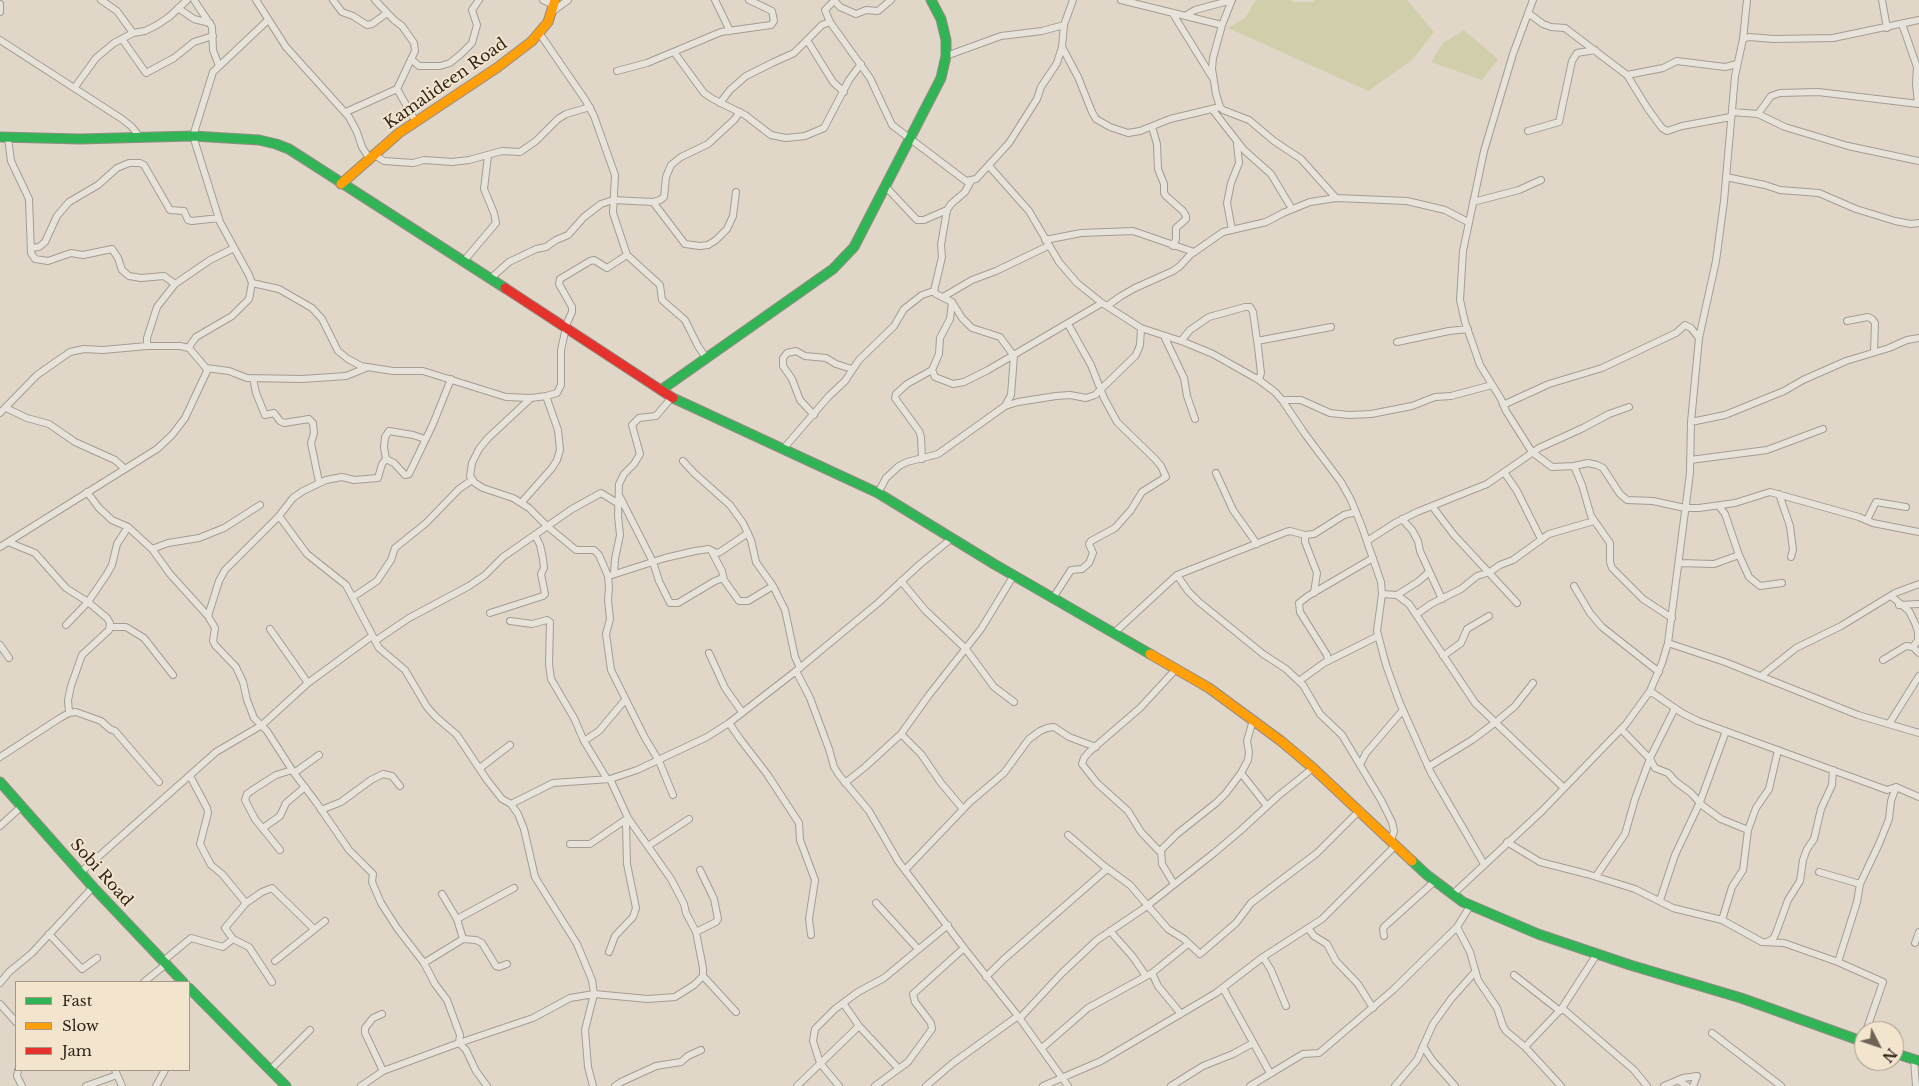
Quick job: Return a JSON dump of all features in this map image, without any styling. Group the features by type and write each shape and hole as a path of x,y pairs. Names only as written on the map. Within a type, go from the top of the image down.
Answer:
{"main road":[{"path":"660,390 833,269 845,258 863,231 942,78 946,56 946,40 941,19 931,0"},
{"name":"Kamalideen Road","path":"341,184 399,133 498,67 540,34 548,22 554,6"},
{"path":"4,138 80,139 193,136 259,140 289,149 660,390 753,436 784,448 878,493 1014,575 1209,688 1313,768 1435,881 1452,895 1470,906 1523,928 1597,954 1741,998 1854,1037"},
{"name":"Sobi Road","path":"0,782 80,873 182,981"},
{"path":"190,989 286,1086"},
{"path":"1904,1056 1916,1060"}],"street":[{"path":"101,0 117,11 133,33"},
{"path":"75,87 96,58 114,43 133,33 144,31 157,25 187,0"},
{"path":"194,0 210,23 213,36 213,50 219,66"},
{"path":"256,0 291,53 346,112 354,124 362,147 371,156 382,160 407,163 424,160 452,162 479,159 502,151 520,152 536,141 558,119 566,114 590,107"},
{"path":"333,0 342,12 353,16 367,25 372,24 387,13"},
{"path":"543,0 554,6 568,0"},
{"path":"715,0 730,30"},
{"path":"617,71 647,63 721,32 765,26 774,22 772,12 750,0"},
{"path":"891,0 878,11 866,10 856,14 840,7 834,0 825,10 830,22 860,64 882,100 889,120 895,129 961,179 966,182 972,181"},
{"path":"934,291 942,257 941,245 947,210 955,199 965,192 972,181 989,166 1016,133 1057,63 1062,47 1064,25 1073,0"},
{"path":"1121,0 1222,25"},
{"path":"1185,16 1195,10 1232,0"},
{"path":"1232,0 1222,25 1213,58 1214,80 1220,107 1223,110 1249,120 1274,141 1301,159 1336,198"},
{"path":"1533,0 1499,98 1484,151 1463,251 1460,300 1480,365 1532,452 1552,467 1588,463 1603,468 1620,494 1627,500 1653,501 1686,508 1719,506 1770,492 1892,528 1919,532"},
{"path":"1452,895 1564,788 1621,730 1650,691 1659,672 1668,643 1672,618 1686,508 1690,460 1690,422 1699,338 1716,261 1737,64 1743,39 1747,0"},
{"path":"1882,0 1886,28"},
{"path":"346,112 397,89 415,47 412,39 402,26 376,1"},
{"path":"411,59 419,66 440,66 450,63 461,54 472,43 477,28 472,10 477,1"},
{"path":"0,4 0,12"},
{"path":"178,8 194,19 210,23"},
{"path":"1528,13 1544,24 1565,28 1627,75 1648,109 1662,128 1667,131 1732,114 1758,114 1785,127 1848,146 1919,161"},
{"path":"1173,14 1214,80"},
{"path":"189,348 196,337 232,316 249,299 252,284 219,218 193,136 212,76 219,66 268,20"},
{"path":"1743,39 1749,37 1774,39 1833,38 1919,20"},
{"path":"720,102 746,76 788,57 822,24 830,22"},
{"path":"1758,114 1771,96 1780,93 1818,92 1919,104 1916,67 1902,24"},
{"path":"946,56 1001,36 1042,31 1064,25"},
{"path":"540,34 590,107 615,175 613,213 627,255 660,285 663,294 662,300 686,320 706,358"},
{"path":"122,39 146,72 174,58 194,42 213,36"},
{"path":"0,40 122,118 139,136"},
{"path":"807,40 833,82 844,92"},
{"path":"1062,47 1078,77 1096,119 1110,127 1128,132 1152,127 1170,119 1220,107"},
{"path":"1528,131 1559,122 1572,62 1578,53 1595,50"},
{"path":"674,52 699,87 720,102 740,112 772,135 786,138 794,138 824,128 849,80 860,64"},
{"path":"1627,75 1663,68 1677,60 1725,67 1737,64"},
{"path":"397,89 416,122"},
{"path":"1212,109 1244,150 1271,174 1292,209"},
{"path":"490,279 509,262 564,238 595,208 613,200 652,202 660,200 664,197 668,171 676,160 708,144 740,112"},
{"path":"1152,127 1157,144 1158,169 1164,184 1164,193 1186,216 1186,219 1176,228 1176,239 1173,246"},
{"path":"4,138 11,161 28,199 31,253 35,259 48,261 71,253 83,254 112,249 118,258 122,270 129,276 141,278 164,276 175,284"},
{"path":"1232,230 1227,203 1239,163 1236,140"},
{"path":"463,262 496,223 494,212 484,190 488,156"},
{"path":"31,248 42,246 57,216 70,202 98,186 117,168 129,163 144,165 170,210 184,211 188,220 192,221 219,218"},
{"path":"989,166 1029,211 1059,262 1077,283 1104,304 1141,328 1181,340 1213,354 1260,380 1282,400 1341,482 1356,512 1381,582 1382,594 1378,619 1378,636 1386,665 1428,767 1484,864"},
{"path":"1726,177 1766,185 1780,190 1819,193 1856,210 1895,221 1910,224 1919,223"},
{"path":"1473,202 1519,190 1541,180"},
{"path":"886,187 917,220 924,220 947,210"},
{"path":"652,202 662,212 680,240 685,244 700,246 708,245 716,240 727,229 733,216 736,192"},
{"path":"932,370 935,377 952,384 976,377 1104,304 1174,271 1194,252 1218,234 1266,222 1310,202 1336,198 1406,201 1445,210 1468,222"},
{"path":"943,296 972,280 996,271 1047,243 1081,232 1132,231 1194,252"},
{"path":"146,346 157,307 175,284 210,260 234,248"},
{"path":"252,284 279,289 312,308 322,319 338,351 348,359 366,368 393,371 423,371 506,397 531,398 557,393 560,389 561,350 572,307 559,284 560,280 590,261 594,260 607,268 627,255"},
{"path":"934,291 936,294 952,302 962,318 972,328 1000,337 1014,356 1011,395 1005,406"},
{"path":"784,448 845,380 864,354 894,326 908,304 934,291"},
{"path":"922,459 921,437 895,398 896,394 907,384 932,370 939,354 940,338 950,319 952,302"},
{"path":"1181,340 1190,330 1209,318 1249,306 1253,312 1261,374 1260,380"},
{"path":"1847,321 1863,317 1872,319 1875,323 1874,352"},
{"path":"1054,598 1071,570 1082,569 1089,563 1093,553 1089,544 1091,541 1115,528 1142,492 1166,477 1155,459 1117,422 1068,324"},
{"path":"1503,405 1549,384 1602,368 1676,333 1685,325 1691,328 1699,338"},
{"path":"1257,341 1331,327"},
{"path":"878,493 891,472 907,462 938,454 945,450 1005,406 1018,402 1070,395 1090,398 1102,389 1136,355 1140,345 1141,328"},
{"path":"1397,342 1449,330 1468,329"},
{"path":"1164,336 1184,378 1194,419"},
{"path":"1690,422 1725,415 1778,394 1846,361 1919,338"},
{"path":"0,414 14,397 37,375 70,352 84,349 104,350 146,346 180,346 189,348 206,368 229,371 253,378 327,379 346,376 366,368"},
{"path":"814,415 800,400 792,379 783,366 783,358 787,353 796,351 805,356 826,358 836,364 852,369"},
{"path":"0,546 157,449 172,435 184,418 203,380 206,368"},
{"path":"253,378 256,393 265,415 274,414 284,423 309,420 313,423 314,433 311,443 319,482"},
{"path":"386,459 394,463 407,475 451,379"},
{"path":"1282,400 1301,400 1330,412 1349,415 1371,414 1412,406 1435,397 1451,396 1492,385"},
{"path":"1011,395 1018,402"},
{"path":"521,503 552,468 560,450 558,430 546,396"},
{"path":"672,397 656,416 639,418 632,425 640,454 620,479 620,534 611,575 610,619 606,634 611,670 625,700 659,761 674,796"},
{"path":"531,398 500,425 479,449 470,471 472,480 483,488 513,498 521,503 576,550 597,552 611,575"},
{"path":"1367,541 1402,520 1487,484 1532,452 1609,414 1629,407"},
{"path":"6,408 27,418 49,424 75,442 115,460 125,469"},
{"path":"1690,460 1767,450 1823,429"},
{"path":"208,616 219,581 225,570 279,516 293,498 319,482 342,476 354,480 376,479 386,459 384,437 388,431 425,439"},
{"path":"683,461 730,505 748,533 756,562 773,586 785,610 798,670 829,749 834,767 881,828 886,842 905,870 986,977 1019,1017 1068,1086"},
{"path":"1574,466 1594,520 1610,543 1610,562 1615,573 1644,599 1672,618"},
{"path":"1504,472 1517,491 1541,539"},
{"path":"1216,473 1232,510 1257,544"},
{"path":"353,598 377,581 391,560 395,548 426,523 458,489 472,480"},
{"path":"87,492 99,508 112,520 128,527 152,549 170,574 208,616 215,628 213,641 236,667 243,682 254,718 262,725 279,748 293,772 355,858 373,874 372,882 381,904 396,928 424,963 434,984 447,1000 460,1034 459,1043"},
{"path":"80,873 216,752 262,725 308,683 373,639 485,575 503,558 565,513 601,493 619,504"},
{"path":"1779,494 1790,526 1793,550 1791,557"},
{"path":"620,496 653,562 668,601 673,605 723,578"},
{"path":"1867,520 1876,502 1906,507"},
{"path":"152,549 168,543 199,538 224,528 260,505"},
{"path":"1432,506 1488,573 1517,603"},
{"path":"1719,506 1730,527 1739,555 1749,577 1760,586 1782,583"},
{"path":"1114,633 1177,575 1286,532 1290,531 1304,535 1314,534 1339,517 1356,512"},
{"path":"279,516 307,554 342,580 373,639 386,656 404,670 427,707 457,735 502,799 511,804 524,829 535,878 577,944 592,980 594,994 585,1030 588,1067 593,1086"},
{"path":"1402,520 1412,530 1418,541 1420,551 1442,599"},
{"path":"1417,614 1461,589 1477,576 1488,573 1500,565 1513,560 1541,539 1565,528 1594,520"},
{"path":"66,625 88,602 108,574 117,544 128,527"},
{"path":"611,575 703,549 720,552 748,533"},
{"path":"490,613 545,594 541,574 544,568 543,559 540,546 534,534"},
{"path":"1304,535 1317,573 1314,593"},
{"path":"511,804 553,783 609,779 637,770 707,737 729,723 798,670 952,538"},
{"path":"8,542 34,553 66,588 88,602 107,618 110,627"},
{"path":"712,552 722,571 723,578 739,601 743,602 773,586"},
{"path":"1679,563 1714,564 1739,555"},
{"path":"1329,658 1306,623 1298,606 1301,601 1373,558"},
{"path":"1397,595 1429,572"},
{"path":"845,783 901,734 966,649 1014,575"},
{"path":"1043,1086 1100,1061 1181,1014 1223,988 1262,957 1322,919 1336,907 1393,842 1394,830 1392,822 1360,765 1342,736 1320,714 1299,681 1192,596 1177,575"},
{"path":"902,581 925,610 966,649 994,686 1014,702"},
{"path":"1761,676 1796,648 1840,626 1891,596 1919,584"},
{"path":"1574,586 1602,627 1659,672"},
{"path":"1382,594 1397,595 1403,598 1417,614 1475,702 1564,788"},
{"path":"1891,596 1909,612 1916,623 1918,640 1914,647"},
{"path":"1900,605 1919,604"},
{"path":"1443,656 1461,643 1467,628 1489,616"},
{"path":"510,621 532,624 547,620 550,622 550,676 557,692 574,718 584,741 609,779 628,818 678,891 686,913 696,932 703,976 736,1012"},
{"path":"110,627 126,627 144,638 173,675"},
{"path":"69,712 68,700 71,686 82,655 110,627"},
{"path":"270,629 308,683"},
{"path":"1299,681 1329,658 1378,636"},
{"path":"1668,643 1761,676 1858,715 1919,733"},
{"path":"0,645 9,658"},
{"path":"1883,660 1906,646 1914,647 1919,653"},
{"path":"709,652 725,688 742,712"},
{"path":"1161,852 1141,832 1128,811 1097,783 1083,768 1082,764 1084,758 1140,708 1176,669"},
{"path":"1889,724 1919,676"},
{"path":"1428,767 1472,740 1496,722 1515,706 1533,683"},
{"path":"1650,691 1698,721 1887,790 1896,788 1919,797"},
{"path":"584,741 599,731 625,700"},
{"path":"1596,876 1625,834 1635,799 1650,759 1675,708"},
{"path":"1360,765 1366,753 1403,710"},
{"path":"0,757 69,712 76,712 101,721 115,731 159,782"},
{"path":"1174,884 1162,864 1161,852 1166,844 1226,793 1240,773 1248,760 1249,752 1246,741 1253,720"},
{"path":"729,723 779,791 799,822 800,840 815,880 809,919 811,934"},
{"path":"905,870 963,809 1004,773 1029,739 1047,728 1054,728 1069,738 1096,746"},
{"path":"1621,730 1650,759 1655,768 1668,773 1675,782 1703,806 1721,819 1748,830"},
{"path":"1660,900 1683,837 1700,802 1726,731"},
{"path":"901,734 921,754 963,809"},
{"path":"480,768 510,745"},
{"path":"1722,920 1732,888 1743,870 1748,830 1756,808 1768,789 1778,750"},
{"path":"280,850 248,808 245,800 247,794 276,775 293,772 319,754"},
{"path":"926,1086 953,1063 1019,1017 1097,940 1221,848 1267,806 1313,768"},
{"path":"1766,943 1773,939 1788,900 1800,881 1803,860 1807,849 1814,839 1822,809 1832,785 1833,770"},
{"path":"1240,773 1267,806"},
{"path":"322,810 341,802 382,774 392,776 400,786"},
{"path":"190,776 208,813 200,839 202,849 211,865 222,874 246,903"},
{"path":"263,828 280,816 286,803 305,787"},
{"path":"1838,962 1857,902 1860,884 1879,844 1896,788"},
{"path":"1887,790 1891,801"},
{"path":"0,826 22,806"},
{"path":"1068,835 1130,885 1168,929 1179,935 1197,953 1202,953 1236,923 1251,903 1318,853 1360,810"},
{"path":"570,844 590,844 628,818"},
{"path":"609,952 615,936 632,917 636,908 627,864 626,824 628,818"},
{"path":"648,846 688,819"},
{"path":"1507,842 1540,862 1596,876 1635,889 1673,908 1722,920 1758,941 1766,943 1784,942 1838,962 1882,982 1869,1021"},
{"path":"986,977 1107,868"},
{"path":"696,932 716,922 718,919 714,899 700,870"},
{"path":"1819,872 1860,884"},
{"path":"1384,936 1383,929 1435,881"},
{"path":"0,983 9,972 32,953 93,887"},
{"path":"272,982 250,947 233,939 225,928 246,903 262,892 272,888 314,929"},
{"path":"457,919 514,888"},
{"path":"442,894 457,919 463,939"},
{"path":"876,903 918,949"},
{"path":"1250,1086 1270,1072 1303,1054 1319,1053 1373,1008 1457,927 1470,906"},
{"path":"275,961 325,921"},
{"path":"839,1086 820,1064 813,1042 813,1033 820,1023 843,1003 858,992 884,978 948,925"},
{"path":"1457,927 1470,952 1478,980 1497,1008 1503,1026 1561,1086"},
{"path":"1308,928 1314,936 1327,944 1336,961 1358,984 1373,1008"},
{"path":"1110,931 1149,974 1181,1014"},
{"path":"1915,943 1919,932"},
{"path":"50,934 82,969 97,958"},
{"path":"145,981 191,938 223,947 233,939"},
{"path":"424,963 463,939 476,940 482,943 499,968 507,964"},
{"path":"1042,1048 1088,1008 1149,974 1188,944"},
{"path":"875,1086 908,1062 932,1028 932,1023 915,1002 912,994 964,948"},
{"path":"1525,1047 1561,1010 1597,954"},
{"path":"1262,957 1271,970 1286,1006"},
{"path":"1395,1086 1417,1060 1433,1024 1451,999 1475,972"},
{"path":"1514,975 1561,1010 1634,1070 1647,1086"},
{"path":"361,1086 383,1071 533,1018 570,998 594,994 648,999 674,997 694,985 703,976"},
{"path":"1223,988 1270,1072"},
{"path":"843,1003 859,1026 898,1068"},
{"path":"0,1004 15,1021"},
{"path":"382,1014 373,1018 365,1028 368,1040 383,1071"},
{"path":"797,1086 859,1026"},
{"path":"273,1072 310,1030"},
{"path":"1712,1033 1778,1085"},
{"path":"459,1043 466,1050 476,1071 487,1086"},
{"path":"1171,1086 1203,1066 1233,1054 1253,1043"},
{"path":"1423,1046 1432,1060 1455,1086"},
{"path":"616,1086 649,1068 681,1062 688,1056 702,1050"},
{"path":"1417,1060 1432,1060"},
{"path":"1916,1060 1916,1086"},
{"path":"18,1071 17,1076 22,1086"},
{"path":"156,1086 164,1071"},
{"path":"86,1086 116,1072 122,1086"},
{"path":"1664,1086 1678,1080 1697,1076 1693,1086"},
{"path":"1678,1080 1687,1086"}],"shaded area":[{"path":"1256,0 1314,2 1315,0 1407,0 1434,32 1412,60 1368,91 1228,28 1245,18"},
{"path":"1464,30 1498,59 1482,80 1431,62 1443,43"}],"traffic: fast":[{"path":"661,390 833,269 854,247 941,78 946,56 946,40 941,19 931,0"},
{"path":"0,137 80,139 193,136 259,140 276,144 289,149 505,288"},
{"path":"673,398 878,493 994,564 1150,654"},
{"path":"0,782 93,887 182,981"},
{"path":"1412,861 1427,875 1463,902 1538,934 1630,965 1741,998 1854,1038"},
{"path":"190,989 286,1086"},
{"path":"1904,1056 1919,1061"}],"traffic: slow":[{"path":"341,184 399,133 498,67 532,41 548,22 555,0"},
{"path":"1150,654 1209,688 1281,741 1313,768 1412,861"}],"traffic: jam":[{"path":"505,288 673,398"}]}
